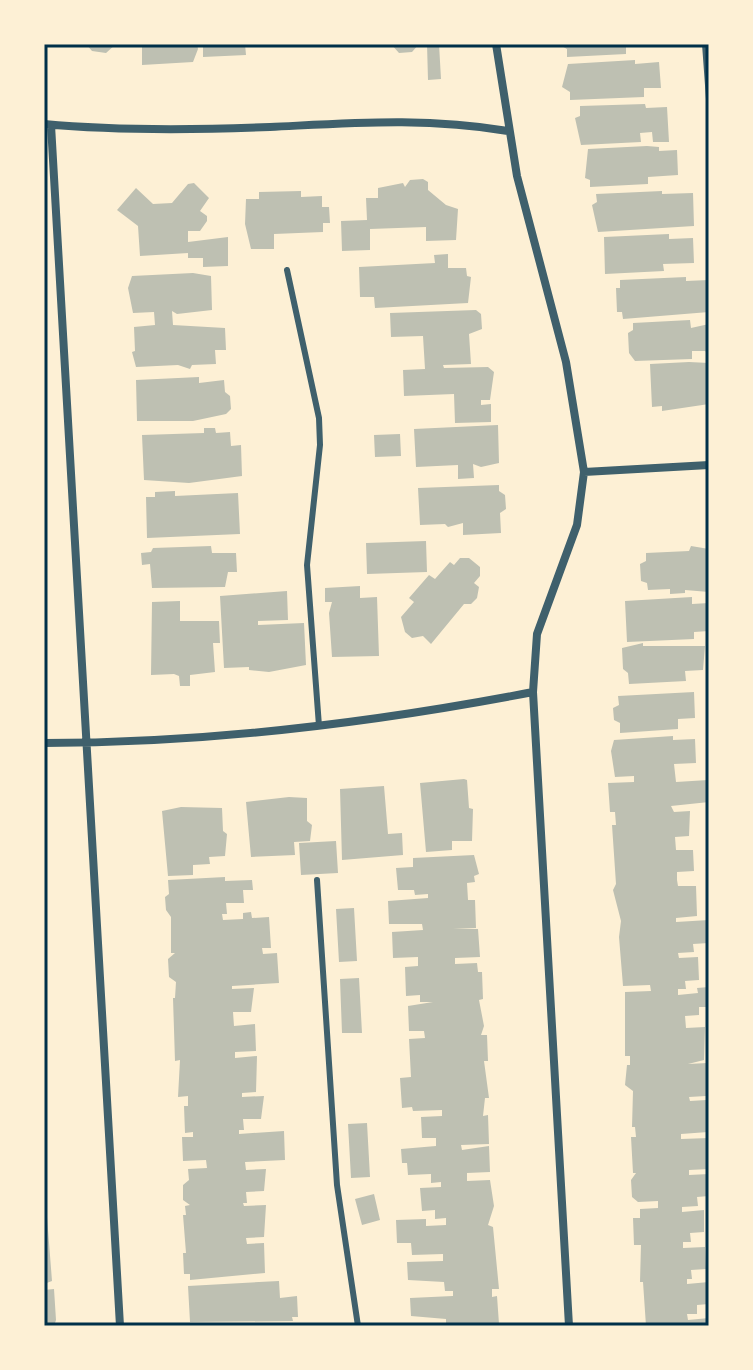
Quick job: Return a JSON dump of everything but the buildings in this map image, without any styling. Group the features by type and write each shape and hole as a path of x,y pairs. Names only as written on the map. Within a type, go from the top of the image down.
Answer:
{"street":[{"path":"496,44 508,131 526,220 571,384 584,472 577,525 537,634 533,692 569,1326"},
{"path":"120,1326 48,124 226,128 389,119 450,122 508,131"},
{"path":"584,472 709,465"},
{"path":"44,743 87,743 319,726 533,692"}],"lane":[{"path":"705,44 709,99"},
{"path":"287,270 319,418 320,445 307,565 319,726"},
{"path":"317,880 337,1185 358,1326"}]}
